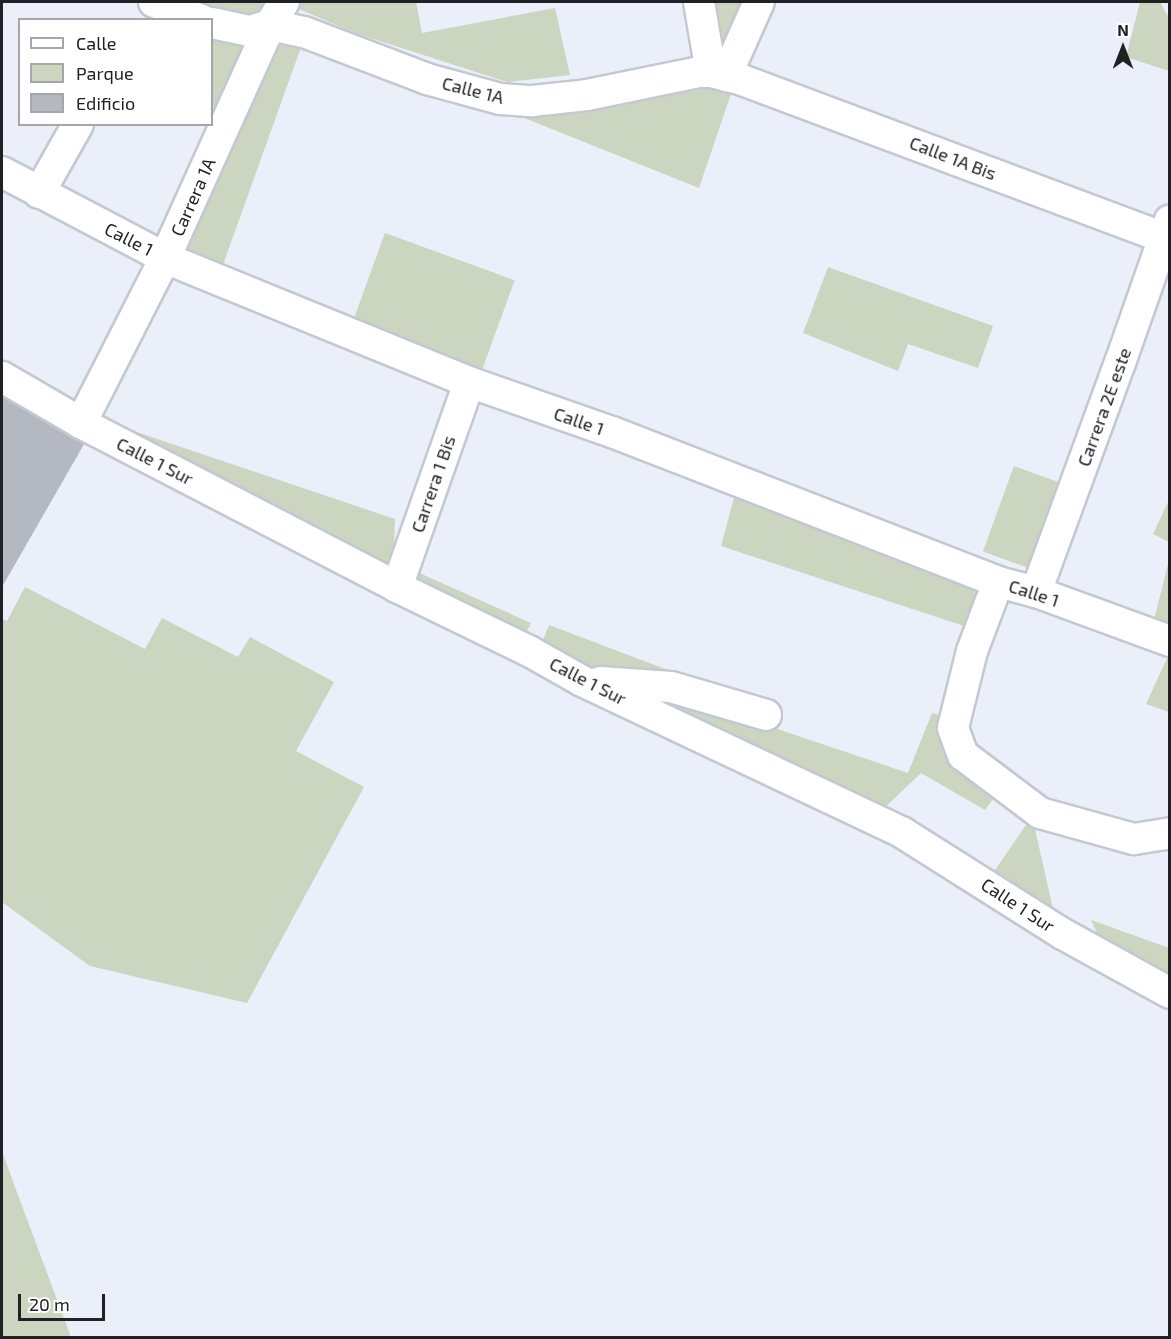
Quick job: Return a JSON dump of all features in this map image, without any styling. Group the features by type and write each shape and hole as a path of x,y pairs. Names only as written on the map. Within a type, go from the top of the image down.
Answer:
{"street":[{"path":"139,18 148,2"},
{"path":"154,2 197,18"},
{"path":"699,2 726,76"},
{"path":"726,76 759,2"},
{"name":"Calle 1A","path":"213,23 250,31 277,13 304,32 427,79 500,99 532,101 587,95 699,72 726,76"},
{"name":"Carrera 1A","path":"81,423 165,258 277,13"},
{"name":"Calle 1A Bis","path":"726,76 1166,228"},
{"path":"39,193 77,126"},
{"name":"Calle 1","path":"2,172 165,258 469,382 612,432 998,582 1036,592 1170,641"},
{"name":"Carrera 2E este","path":"1036,592 1120,363 1166,228"},
{"name":"Calle 1 Sur","path":"2,377 81,423 397,587 529,651 582,681 903,833 1063,934 1170,993"},
{"name":"Carrera 1 Bis","path":"397,587 469,382"},
{"path":"998,582 972,651 952,728 963,755 1040,813 1134,839 1170,833"},
{"path":"582,681 671,687 766,715"}],"green space":[{"path":"174,2 269,2 263,14 235,24"},
{"path":"297,2 416,2 422,33 555,8 570,75 507,82 355,33 294,7"},
{"path":"705,2 751,2 723,71"},
{"path":"1140,2 1160,2 1169,18 1169,71 1126,57"},
{"path":"213,28 249,35 225,114 213,107"},
{"path":"274,34 304,39 220,273 174,254"},
{"path":"688,80 734,85 699,188 507,111"},
{"path":"385,233 515,280 480,374 351,327"},
{"path":"828,267 993,326 978,368 908,344 898,371 803,333"},
{"path":"104,421 395,519 393,572"},
{"path":"1014,466 1063,484 1032,569 983,552"},
{"path":"737,487 991,585 973,629 721,546"},
{"path":"1169,500 1170,542 1153,534"},
{"path":"1169,560 1169,635 1152,628"},
{"path":"415,571 531,623 523,639 410,583"},
{"path":"25,587 145,649 162,618 238,657 250,637 334,682 296,751 364,787 247,1003 90,966 2,902 2,619 7,621"},
{"path":"549,625 668,670 664,681 592,674 540,647"},
{"path":"1169,654 1169,712 1146,704"},
{"path":"623,691 671,693 908,773 932,713 947,718 998,792 985,810 921,773 879,813"},
{"path":"1032,816 1056,922 991,876"},
{"path":"1091,920 1169,948 1169,982 1102,944"},
{"path":"2,1151 15,1187 71,1337 2,1337"}],"building":[{"path":"2,391 87,439 2,587"}]}
